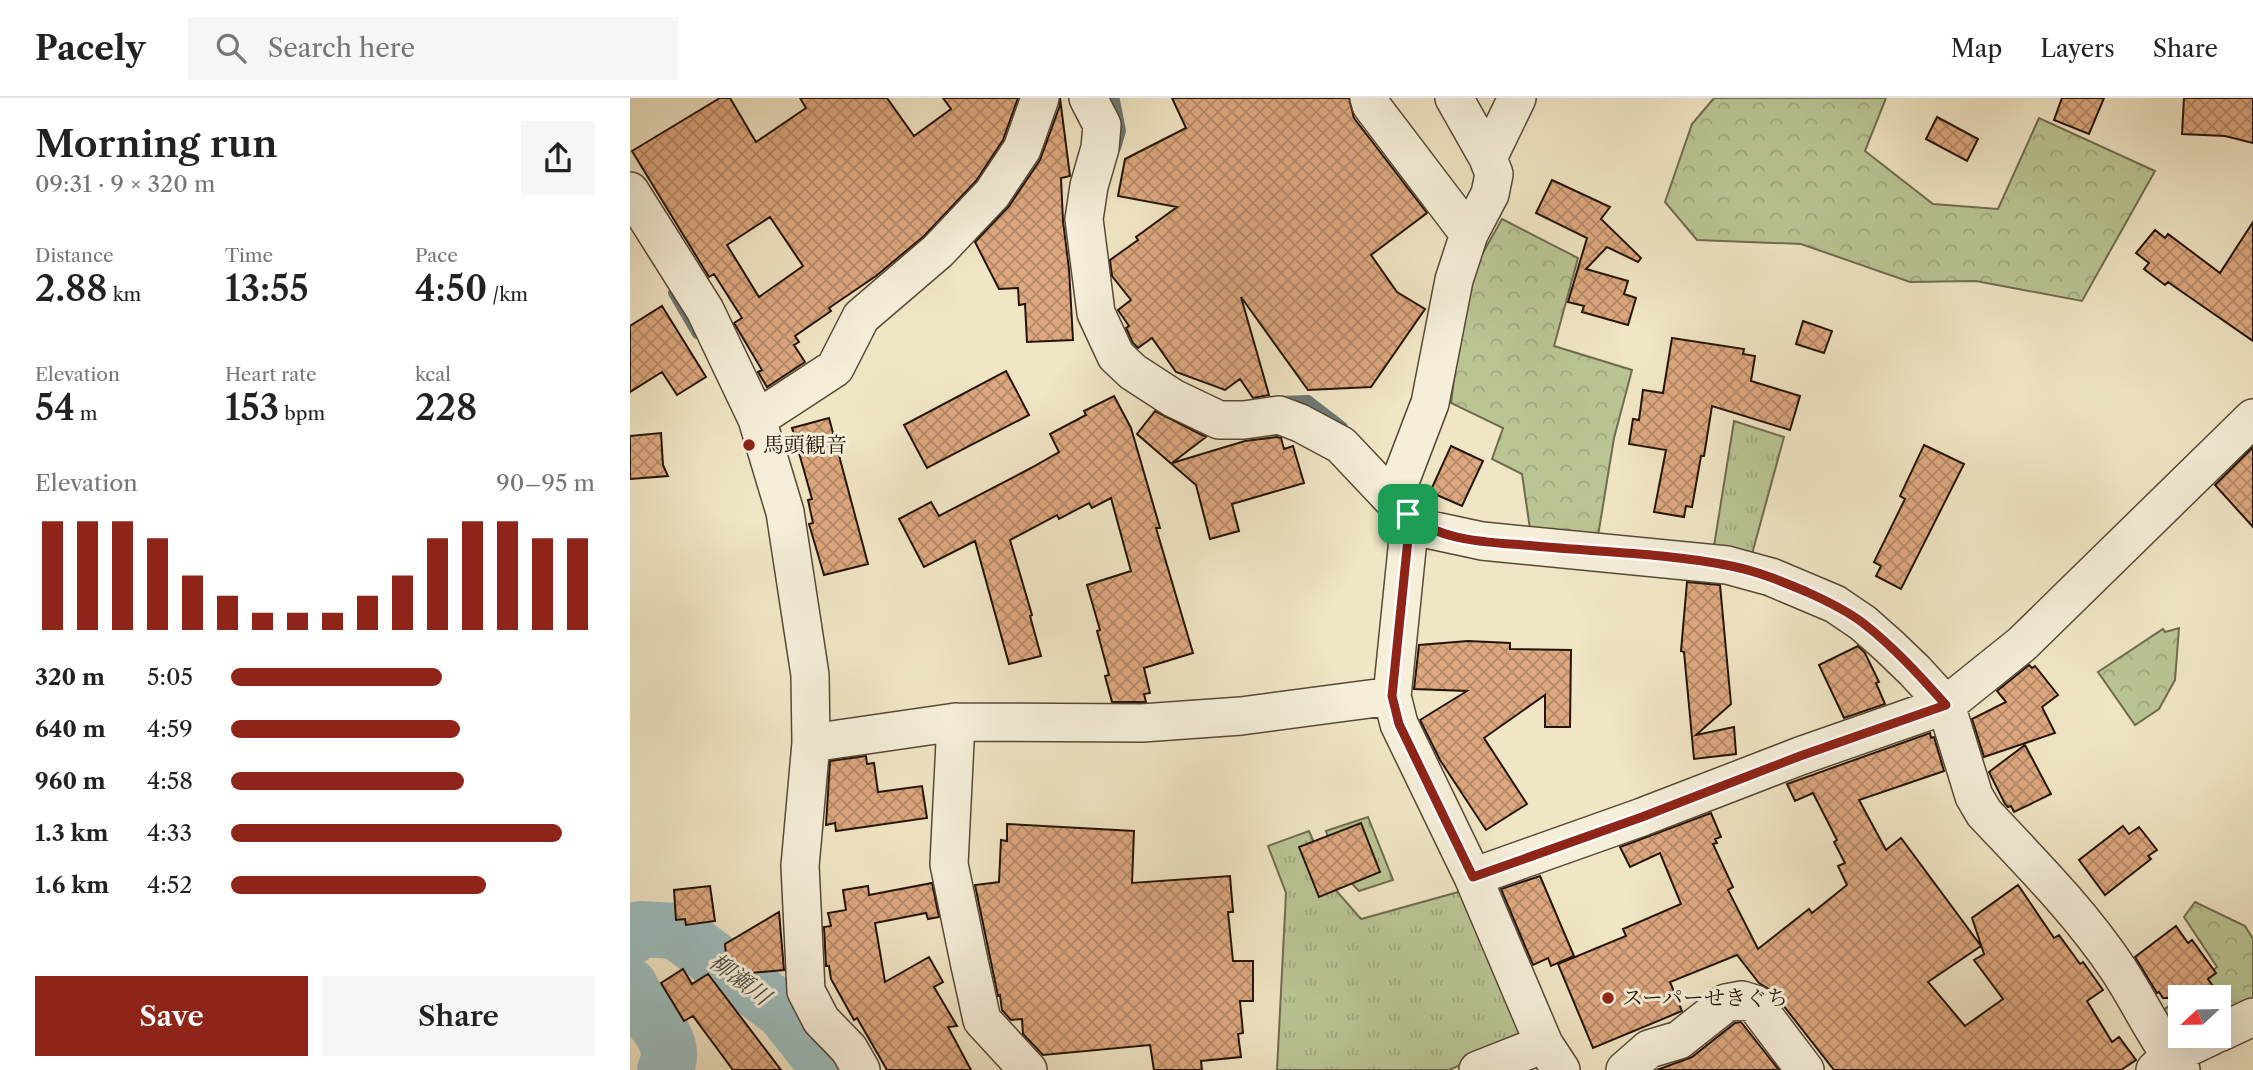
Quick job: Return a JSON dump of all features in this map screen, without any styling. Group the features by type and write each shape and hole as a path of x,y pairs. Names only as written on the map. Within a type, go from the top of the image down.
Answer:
{"street":[{"path":"757,419 835,368 861,317 938,251 992,194 1022,149 1040,98"},
{"path":"1088,98 1102,125 1100,148 1085,202 1085,229 1096,313 1116,356 1133,372 1173,398 1219,420 1279,415 1341,444 1401,507 1431,530 1482,541 1727,565 1771,577 1835,604 1863,623 1916,671 1946,705 1974,796 1984,813 2068,905 2117,968 2168,1065 2194,1048"},
{"path":"1369,98 1371,105 1469,234"},
{"path":"1454,98 1488,158 1494,174 1490,194 1469,234 1454,280 1430,402 1401,507 1408,539 1392,696 1399,724 1473,877 1553,1057 1478,1070"},
{"path":"1488,158 1517,98"},
{"path":"630,191 705,310 757,419 785,512 810,675 811,743 800,866 806,991 821,1020 849,1049 861,1070"},
{"path":"1473,877 1946,705 2022,644 2252,420"},
{"path":"811,743 957,722 1142,723 1241,716 1392,696"},
{"path":"957,722 949,864 982,1020 1028,1070"},
{"path":"1625,1070 1649,1049 1679,1040 1726,1003 1742,1000 1755,1004 1805,1070"},
{"path":"2231,1027 2253,1017"}],"green space":[{"path":"1714,98 1886,98 1865,151 1933,204 1998,209 2039,118 2155,171 2082,301 1976,281 1910,282 1801,244 1697,240 1665,202 1692,124"},
{"path":"1502,219 1578,258 1554,346 1632,370 1614,438 1598,536 1530,529 1522,474 1492,459 1503,428 1451,403 1459,340 1475,267"},
{"path":"1734,421 1784,437 1752,554 1714,546"},
{"path":"2179,628 2175,680 2159,709 2135,725 2098,672 2163,629 2165,632"},
{"path":"1368,817 1393,880 1359,891 1339,870 1326,831"},
{"path":"1309,831 1333,887 1361,919 1462,891 1521,1026 1516,1041 1449,1070 1277,1070 1286,893 1268,846"},
{"path":"2195,902 2245,926 2253,939 2253,1001 2231,1011 2231,985 2195,985 2217,967 2184,917"},
{"path":"2168,1007 2168,1024 2160,1013"}],"building":[{"path":"720,98 730,98 756,142 806,108 800,98 887,98 914,136 951,109 943,98 1018,98 1003,140 976,181 924,236 876,276 829,308 831,311 795,336 799,342 794,345 805,362 767,387 758,372 762,370 734,323 742,318 714,274 709,277 632,151","holes":["770,217 803,266 759,297 727,245"]},
{"path":"1060,98 1070,176 1061,178 1073,340 1027,342 1025,304 1019,305 1018,288 999,289 975,242 1009,206 1040,160 1060,105"},
{"path":"1172,98 1349,98 1354,118 1427,213 1371,255 1397,292 1425,309 1371,387 1308,390 1241,297 1269,395 1253,398 1240,379 1225,390 1176,372 1152,338 1138,348 1133,343 1126,328 1129,326 1118,310 1131,300 1112,276 1110,260 1177,207 1118,196 1125,159 1186,128"},
{"path":"2062,98 2104,98 2089,134 2054,120"},
{"path":"2184,98 2253,98 2253,143 2225,136 2182,134"},
{"path":"1937,117 1978,139 1967,161 1926,139"},
{"path":"1552,180 1610,207 1601,219 1641,258 1638,262 1607,247 1586,269 1628,281 1624,294 1636,298 1628,325 1582,312 1584,306 1568,302 1587,238 1536,213"},
{"path":"2253,222 2253,341 2168,282 2165,285 2144,269 2149,263 2136,253 2155,230 2165,238 2168,234 2220,273"},
{"path":"662,306 706,377 677,395 662,372 630,392 630,326"},
{"path":"1803,321 1832,331 1824,353 1796,344"},
{"path":"1672,338 1744,349 1743,354 1755,356 1751,381 1800,396 1790,430 1712,406 1692,507 1686,506 1684,517 1654,512 1666,450 1629,444 1633,419 1639,420 1643,390 1663,393"},
{"path":"1006,371 1029,415 927,468 904,425"},
{"path":"1114,396 1131,428 1160,528 1156,528 1193,653 1144,668 1150,693 1144,694 1146,702 1112,702 1105,676 1109,675 1097,631 1100,630 1087,585 1131,571 1111,498 1092,508 1089,503 1059,519 1057,515 1010,540 1041,656 1009,664 975,541 924,567 899,519 931,502 939,516 1059,452 1050,434 1086,415 1084,411"},
{"path":"1155,411 1206,437 1172,463 1245,441 1277,437 1281,438 1284,449 1293,446 1304,483 1232,504 1239,531 1210,539 1196,485 1137,434"},
{"path":"829,418 868,564 824,575 809,524 813,523 808,500 812,499 792,428"},
{"path":"661,433 663,465 668,476 630,479 630,436"},
{"path":"1924,445 1964,464 1901,589 1876,576 1881,566 1874,562 1905,499 1900,496"},
{"path":"1451,446 1483,461 1462,506 1430,492"},
{"path":"2253,447 2253,527 2215,485"},
{"path":"1687,582 1720,585 1731,704 1696,735 1734,727 1736,754 1694,759 1684,652 1681,651"},
{"path":"1468,641 1510,643 1510,649 1571,650 1570,727 1545,727 1545,695 1484,738 1527,804 1486,830 1440,760 1420,720 1467,691 1414,689 1419,645"},
{"path":"1858,646 1865,653 1879,682 1876,683 1885,704 1844,718 1819,665"},
{"path":"2029,665 2032,668 2035,666 2058,695 2042,707 2055,733 1984,757 1972,719 2006,702 1997,691"},
{"path":"1930,733 1931,738 1934,737 1944,771 1859,800 1886,850 1901,838 1981,946 1928,982 1965,1026 2003,999 1974,960 1984,954 1972,918 2018,885 2054,938 2059,935 2103,990 2087,1001 2112,1042 2119,1037 2136,1060 2121,1070 1834,1070 1772,991 1759,983 1737,955 1670,982 1682,1011 1593,1048 1558,964 1626,936 1623,929 1681,904 1660,853 1630,867 1620,847 1711,813 1721,837 1715,839 1717,843 1713,844 1733,887 1728,890 1758,949 1809,909 1812,913 1847,885 1838,866 1845,863 1834,842 1837,840 1813,793 1795,801 1787,784"},
{"path":"2025,745 2051,794 2014,812 2011,806 2005,804 1989,772"},
{"path":"866,756 867,764 874,763 878,792 922,786 927,818 836,831 835,823 826,825 830,761"},
{"path":"1361,823 1380,872 1319,897 1299,847"},
{"path":"1007,824 1134,831 1132,883 1230,876 1233,912 1228,912 1233,961 1253,961 1253,1001 1240,1001 1243,1033 1238,1034 1241,1057 1201,1061 1202,1070 1154,1070 1150,1045 1043,1055 1023,1034 1022,1019 1011,1020 1002,1010 975,885 999,882 1001,840 1007,841"},
{"path":"2123,826 2129,834 2139,827 2157,850 2148,856 2151,859 2105,895 2079,860"},
{"path":"1540,876 1574,956 1551,966 1548,958 1533,965 1501,889"},
{"path":"932,883 939,917 928,919 926,913 875,923 885,982 929,957 943,982 934,987 957,1026 948,1027 971,1070 887,1070 831,979 829,966 826,966 824,927 831,926 828,913 846,910 843,890 868,886 869,895"},
{"path":"710,886 715,921 686,925 685,919 676,920 674,890"},
{"path":"779,912 784,970 728,975 725,944"},
{"path":"2176,926 2188,943 2192,940 2216,973 2208,979 2212,985 2168,985 2168,998 2163,998 2157,993 2135,957"},
{"path":"683,969 692,984 708,974 781,1070 733,1070 693,1016 684,1021 661,983"},
{"path":"1741,1022 1779,1070 1657,1070 1692,1057 1735,1023"}],"waterway":[{"path":"1115,100 1121,131 1116,148"},
{"path":"673,293 697,334"},
{"path":"1280,401 1308,400 1343,427"},
{"name":"柳瀬川","path":"630,938 640,929 676,931 783,1011 830,1070"},
{"name":"柳瀬川","path":"630,986 664,1036 669,1058 665,1070"}],"place":[{"name":"馬頭観音","path":"749,445"},
{"name":"スーパーせきぐち","path":"1608,998"}],"route":[{"path":"1408,514 1431,530 1482,541 1673,558 1727,565 1771,577 1835,604 1863,623 1916,671 1946,705 1473,877 1399,724 1392,696 1408,539 1408,514"}]}
